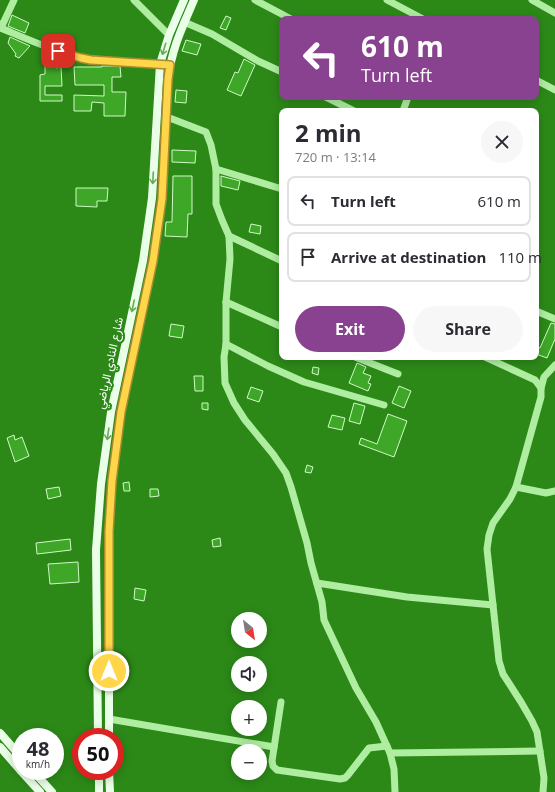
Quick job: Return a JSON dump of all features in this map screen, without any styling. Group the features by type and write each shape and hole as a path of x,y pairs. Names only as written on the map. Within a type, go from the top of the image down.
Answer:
{"main road":[{"name":"شارع النادي الرياضي","path":"98,728 96,550 104,463 111,412 143,261 152,198 160,64 168,35 184,0"},
{"name":"شارع النادي الرياضي","path":"109,728 109,525 114,456 121,412 153,261 162,199 170,65 176,42 194,0"},
{"path":"152,198 162,199"},
{"path":"139,278 149,280"},
{"path":"96,615 109,613"},
{"path":"98,715 109,716"},
{"path":"0,733 12,747"},
{"path":"0,747 12,761"},
{"path":"29,780 40,792"},
{"path":"41,780 52,792"},
{"path":"98,780 99,792"},
{"path":"110,780 110,792"}],"street":[{"path":"14,0 1,26 23,38 81,58 170,65"},
{"path":"134,0 168,35"},
{"path":"254,0 285,16"},
{"path":"387,0 417,16"},
{"path":"532,0 555,13"},
{"path":"184,22 212,34 258,61 279,71"},
{"path":"539,82 555,90"},
{"path":"332,100 348,108"},
{"path":"167,117 206,132 211,145 216,169 216,204 229,236 230,259 226,302 226,344 224,357 225,383 234,403 273,454 286,473 292,487 322,602 324,620 356,688 376,722 390,753 394,769 395,792"},
{"path":"216,169 279,188"},
{"path":"229,236 279,260"},
{"path":"226,302 279,325"},
{"path":"539,312 555,319"},
{"path":"226,344 268,366 304,382 384,405"},
{"path":"363,360 398,374"},
{"path":"492,360 535,380 541,388"},
{"path":"543,792 544,778 537,732 504,674 499,661 487,549 493,523 510,499 516,487 542,397 541,388 544,377 555,365"},
{"path":"516,487 546,493 555,491"},
{"path":"317,582 408,597 493,605"},
{"path":"281,702 272,761 273,766 277,770 340,779 345,778 369,748 387,746"},
{"path":"109,716 274,747"},
{"path":"390,753 540,751"}],"building":[{"path":"12,15 29,23 25,33 8,26"},
{"path":"226,16 231,18 226,30 220,28"},
{"path":"10,37 30,46 19,58 15,56 16,54 8,43"},
{"path":"186,40 201,44 197,55 182,51"},
{"path":"45,56 56,56 56,68 61,67 62,86 45,86 45,95 62,95 62,101 40,101 40,75 45,74"},
{"path":"244,59 255,65 241,96 227,90 235,72 238,73"},
{"path":"120,66 121,77 112,77 112,92 126,92 125,116 104,116 104,103 92,102 91,111 74,111 74,95 104,96 104,85 75,85 74,67"},
{"path":"176,90 187,91 186,103 175,102"},
{"path":"172,150 196,151 195,163 172,162"},
{"path":"173,176 192,176 192,214 188,214 187,237 165,236 166,222 172,222"},
{"path":"221,176 240,181 238,190 221,186"},
{"path":"76,188 108,188 107,201 97,201 97,207 76,206"},
{"path":"251,224 261,226 260,234 249,232"},
{"path":"551,323 555,324 555,339 547,358 539,355 540,348"},
{"path":"171,324 184,326 182,338 169,336"},
{"path":"357,363 366,367 363,373 371,376 368,383 371,384 368,391 349,383"},
{"path":"313,367 319,368 318,375 312,373"},
{"path":"194,376 203,376 203,391 195,391"},
{"path":"399,386 411,391 404,408 392,403"},
{"path":"251,387 263,391 259,402 247,398"},
{"path":"202,403 208,403 208,410 202,409"},
{"path":"354,403 365,406 360,424 349,421"},
{"path":"388,414 407,421 394,457 359,444 361,438 377,444"},
{"path":"332,415 345,418 342,430 328,427"},
{"path":"14,435 15,440 22,437 29,456 15,462 7,438"},
{"path":"307,465 313,467 311,473 305,472"},
{"path":"129,482 130,491 124,491 123,483"},
{"path":"59,487 61,496 48,499 46,489"},
{"path":"150,489 158,489 159,496 150,497"},
{"path":"220,538 221,546 213,547 212,540"},
{"path":"70,539 71,550 37,554 36,543"},
{"path":"78,562 79,582 50,584 48,564"},
{"path":"135,588 146,590 144,601 134,599"}],"route":[{"path":"58,51 91,60 170,65 162,199 156,245 121,412 114,456 109,531 109,671"}]}
